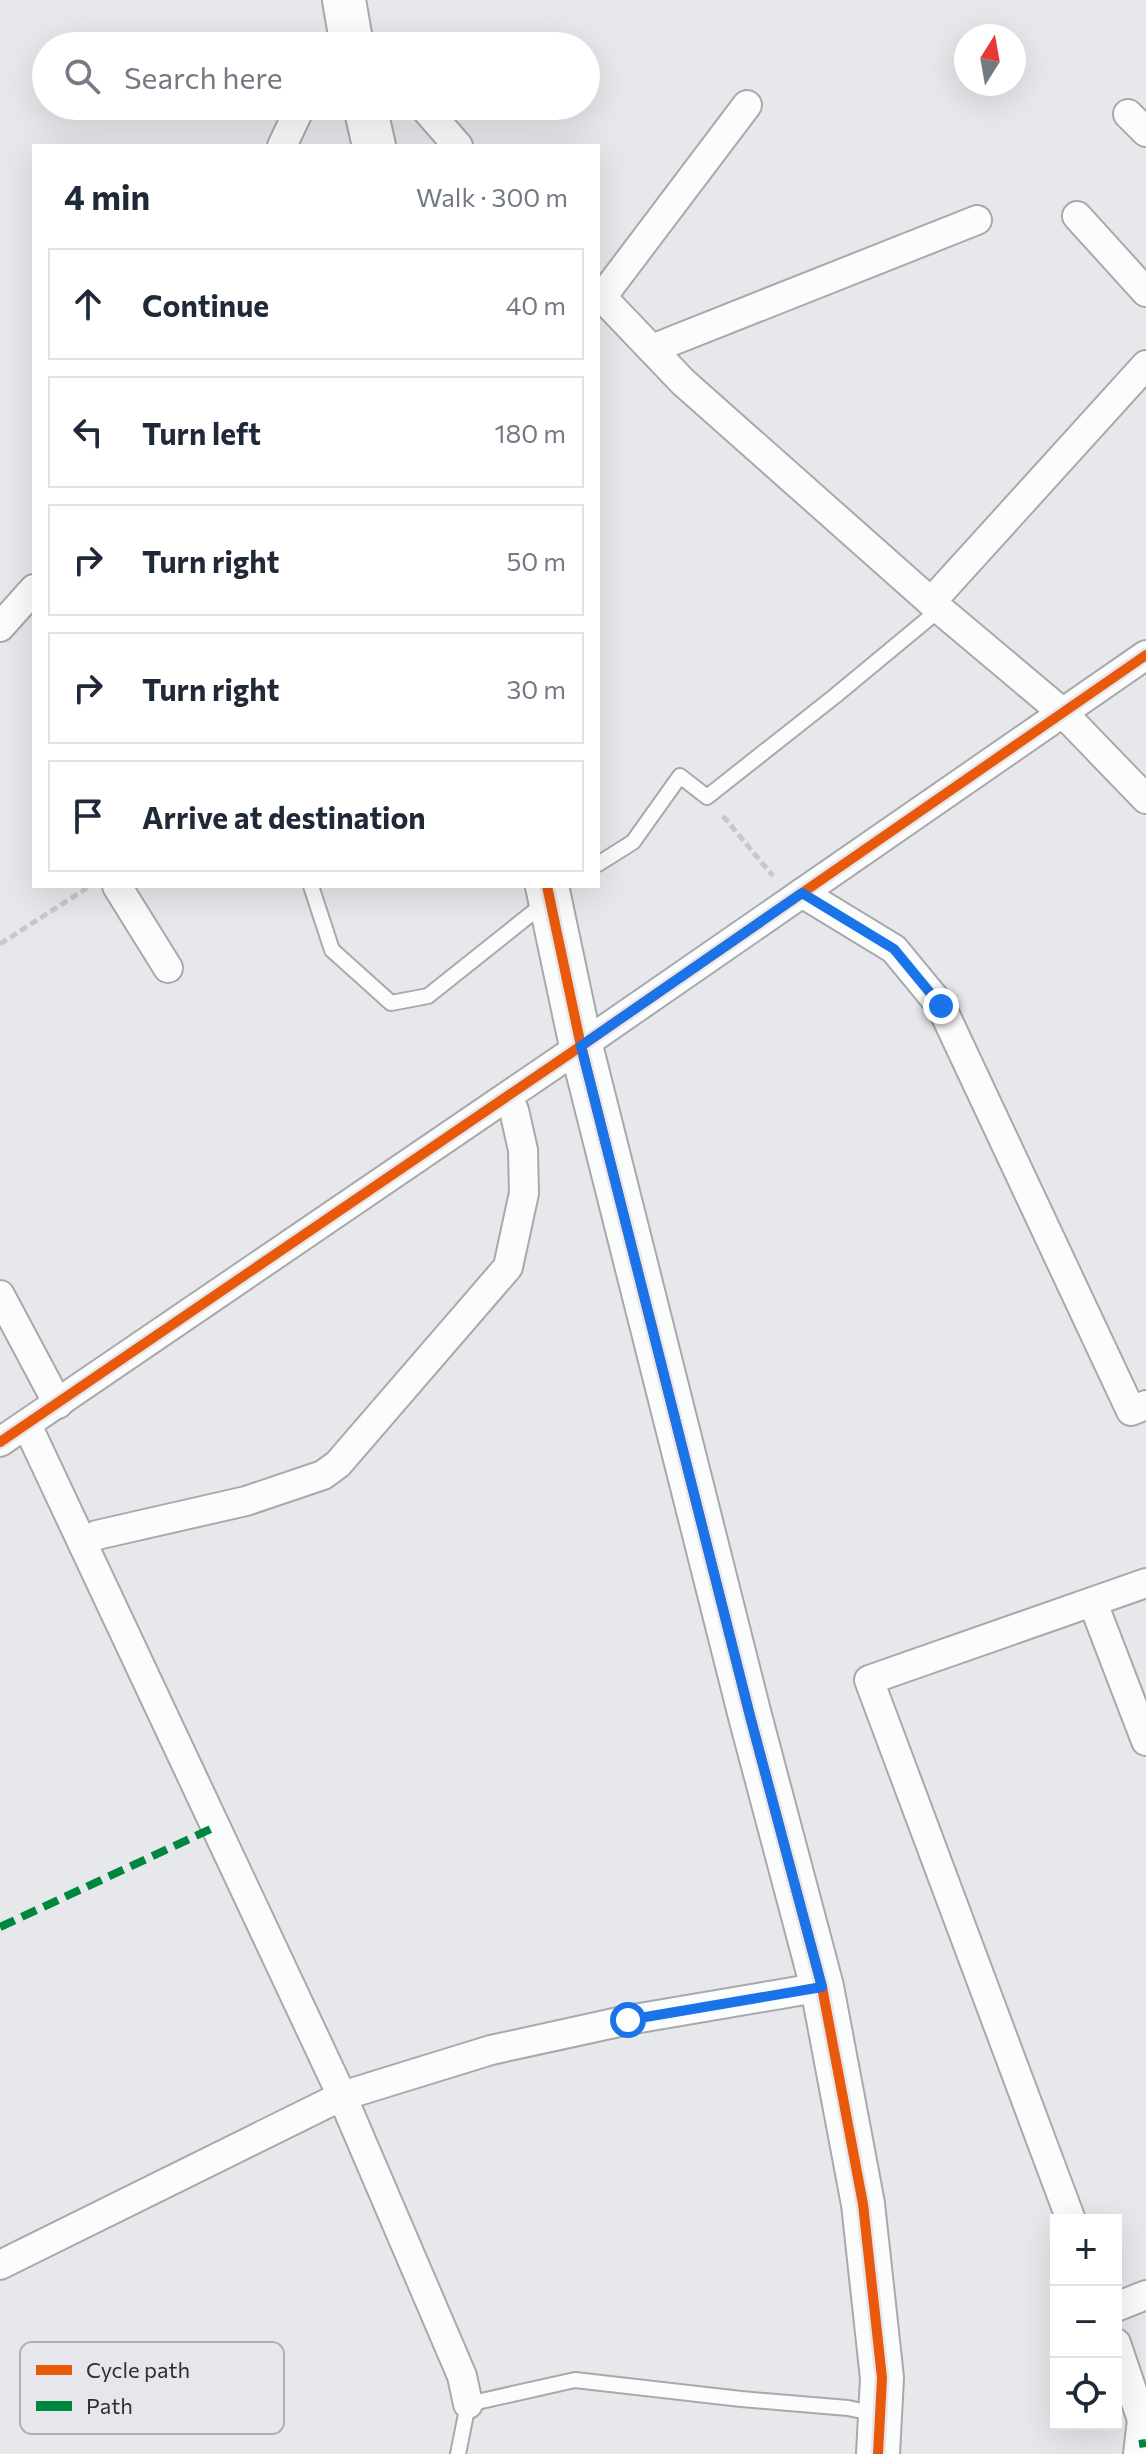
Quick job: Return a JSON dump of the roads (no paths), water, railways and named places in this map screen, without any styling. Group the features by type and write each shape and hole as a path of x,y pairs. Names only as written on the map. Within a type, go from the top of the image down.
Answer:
{"street":[{"path":"747,105 600,295 683,382 935,606 1063,713 1146,799"},
{"path":"283,144 294,120"},
{"path":"368,120 374,144"},
{"path":"435,120 456,144"},
{"path":"1077,216 1146,292"},
{"path":"652,349 977,220"},
{"path":"935,606 1146,365"},
{"path":"0,627 32,591"},
{"path":"0,1442 504,1099 1146,655"},
{"path":"118,888 168,968"},
{"path":"554,890 581,1046 750,1716 822,1987 863,2204 882,2378 880,2435"},
{"path":"797,896 894,949 941,1006 1131,1411 1146,1405"},
{"path":"83,1544 97,1535 246,1501 323,1475 338,1464 508,1267 524,1193 523,1150 514,1110 504,1099"},
{"path":"0,1295 58,1404"},
{"path":"27,1425 342,2096 462,2376 468,2404"},
{"path":"1069,2214 869,1680 1146,1583"},
{"path":"1093,1603 1143,1725"},
{"path":"0,2265 342,2096 491,2050 628,2020 822,1987"},
{"path":"1122,2305 1146,2295"},
{"path":"1121,2358 1142,2420 1138,2454"}],"lane":[{"path":"600,863 633,842 680,776 707,797 835,696 935,606"},
{"path":"312,888 332,950 391,1003 428,996 554,890"},
{"path":"458,2454 468,2404 575,2380 848,2408 880,2435"}]}
